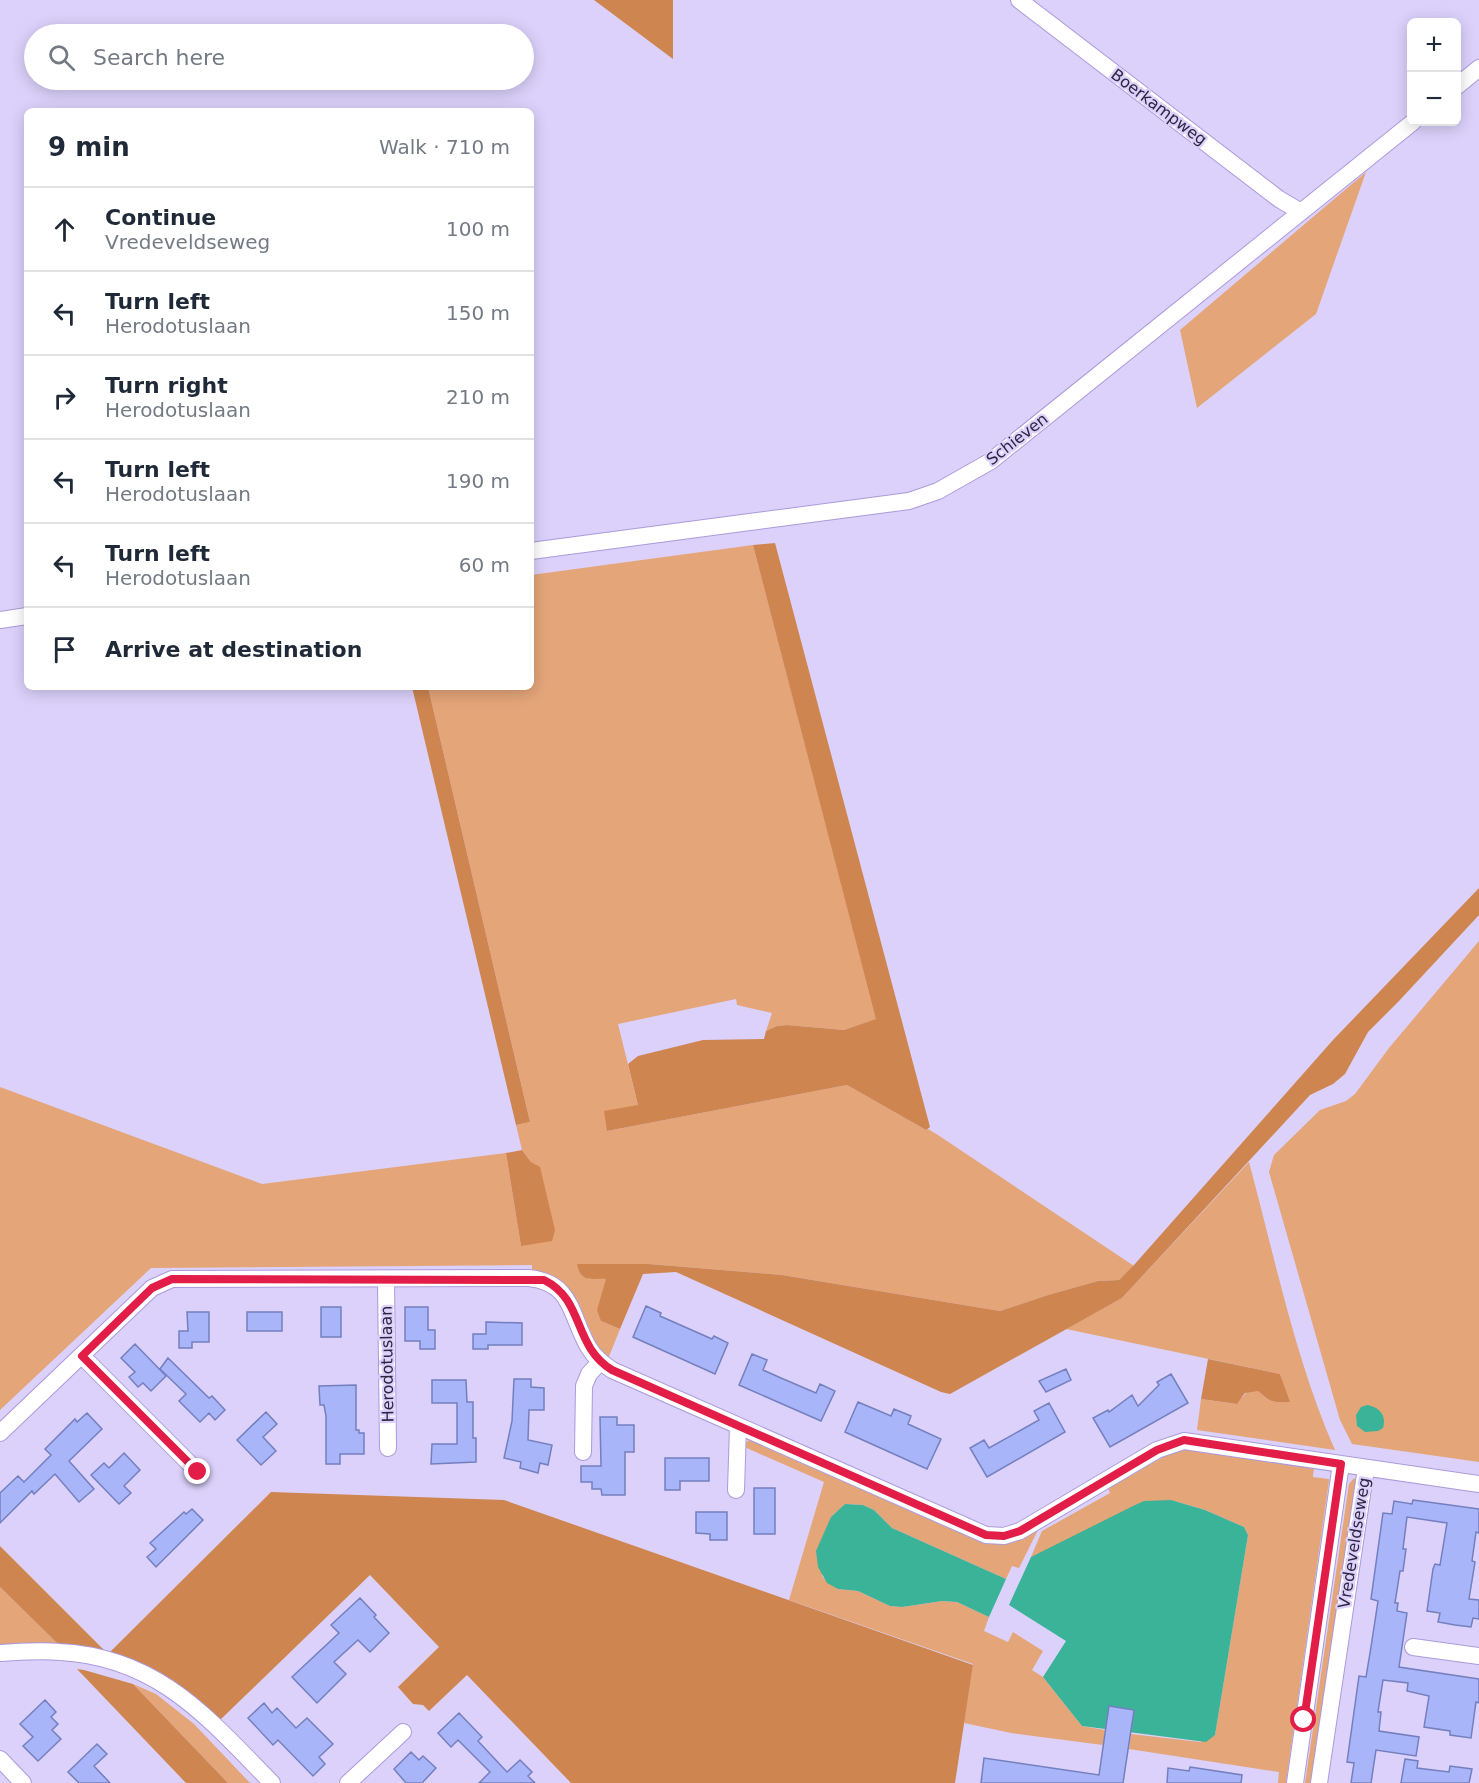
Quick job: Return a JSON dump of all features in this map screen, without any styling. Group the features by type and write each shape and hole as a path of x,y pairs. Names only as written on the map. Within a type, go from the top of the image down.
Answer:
{"street":[{"name":"Boerkampweg","path":"1019,0 1279,199 1301,212"},
{"path":"1461,83 1479,68"},
{"name":"Schieven","path":"534,551 909,501 938,491 991,461 1408,126"},
{"path":"0,620 24,616"},
{"path":"0,1433 152,1288 172,1279 544,1280 556,1286 567,1298 588,1347 600,1362 612,1370 975,1532 995,1536 1020,1531 1157,1450 1184,1440 1341,1464"},
{"name":"Herodotuslaan","path":"386,1280 388,1448"},
{"path":"82,1356 198,1472"},
{"path":"583,1452 584,1386 589,1374 600,1362"},
{"path":"736,1490 738,1426"},
{"name":"Vredeveldseweg","path":"1295,1783 1341,1464 1366,1468 1319,1783"},
{"path":"1366,1468 1479,1484"},
{"path":"1413,1647 1479,1656"},
{"path":"0,1653 60,1652 84,1655 115,1662 153,1678 186,1698 202,1712 272,1783"},
{"path":"348,1783 403,1731"},
{"path":"0,1759 23,1783"}],"shaded area":[{"path":"594,0 673,0 673,59"},
{"path":"1366,172 1316,314 1197,408 1180,330"},
{"path":"775,543 930,1127 926,1130 847,1085 607,1131 604,1111 638,1105 628,1064 638,1056 703,1040 764,1039 766,1031 777,1026 844,1030 876,1019 753,545"},
{"path":"753,545 877,1019 844,1030 787,1025 766,1031 772,1013 737,1005 736,999 618,1024 638,1105 607,1131 847,1085 938,1135 1134,1266 1119,1280 1098,1281 1000,1311 782,1275 649,1264 607,1278 601,1321 620,1329 608,1359 596,1344 571,1292 556,1279 532,1272 532,1265 151,1268 0,1410 0,1087 262,1184 506,1153 521,1246 531,1162 522,1150 516,1125 530,1122 429,690 534,690 534,575"},
{"path":"413,690 429,690 530,1122 516,1125"},
{"path":"1479,888 1479,915 1368,1032 1345,1074 1333,1084 1310,1095 1122,1298 950,1394 941,1392 676,1272 643,1274 620,1329 601,1321 597,1310 606,1279 584,1277 577,1264 649,1264 782,1275 1000,1311 1098,1281 1119,1280 1333,1040"},
{"path":"1479,941 1479,1462 1352,1444 1340,1420 1269,1172 1274,1155 1320,1110 1346,1101 1355,1094 1389,1048"},
{"path":"522,1150 531,1162 540,1167 555,1230 552,1241 521,1246 506,1153"},
{"path":"1249,1162 1297,1345 1335,1450 1197,1430 1201,1399 1236,1404 1248,1391 1258,1391 1272,1401 1289,1402 1280,1374 1066,1329 1122,1298"},
{"path":"1208,1359 1280,1374 1290,1402 1272,1401 1258,1391 1245,1393 1237,1404 1201,1399"},
{"path":"1367,1405 1381,1412 1383,1416 1383,1428 1378,1431 1365,1432 1357,1426 1356,1415 1361,1407"},
{"path":"749,1440 981,1542 999,1544 1039,1528 1019,1568 1012,1566 1006,1579 892,1528 874,1510 863,1505 845,1504 831,1517 822,1576 838,1589 858,1591 890,1606 902,1607 942,1601 957,1602 989,1617 984,1631 1008,1642 1013,1632 1043,1651 1032,1670 1043,1677 1082,1726 1105,1730 1103,1745 1011,1733 964,1723 973,1664 789,1600 824,1482 742,1446"},
{"path":"1183,1449 1314,1466 1313,1477 1329,1479 1286,1783 1278,1783 1279,1772 1129,1749 1131,1734 1200,1742 1215,1735 1248,1535 1244,1527 1205,1510 1171,1500 1031,1557 1042,1531 1110,1493 1108,1488 1174,1451"},
{"path":"1354,1478 1356,1481 1313,1783 1305,1783 1349,1484"},
{"path":"271,1492 504,1500 973,1665 955,1783 571,1783 467,1675 429,1711 423,1705 413,1704 398,1687 439,1647 370,1575 220,1720 203,1704 58,1644 0,1587 0,1546 108,1654"},
{"path":"1171,1500 1205,1510 1244,1527 1248,1535 1215,1735 1206,1742 1082,1726 1043,1677 1066,1641 1009,1605 1031,1557 1144,1501"},
{"path":"845,1504 863,1505 874,1510 892,1528 1006,1579 989,1617 957,1602 942,1601 902,1607 890,1606 858,1591 838,1589 827,1583 818,1567 816,1551 831,1517"},
{"path":"0,1587 58,1644 0,1644"},
{"path":"77,1669 133,1684 228,1783 186,1783"},
{"path":"133,1684 156,1694 194,1724 250,1783 228,1783"}],"building":[{"path":"646,1306 661,1313 660,1316 712,1339 714,1336 728,1343 715,1374 633,1337"},
{"path":"321,1307 341,1307 341,1337 321,1337"},
{"path":"405,1307 428,1307 428,1330 435,1330 435,1349 420,1349 420,1341 405,1341"},
{"path":"187,1312 209,1312 209,1342 192,1342 192,1348 179,1348 179,1331 188,1331"},
{"path":"247,1312 282,1312 282,1331 247,1331"},
{"path":"486,1322 522,1323 522,1345 488,1345 488,1349 473,1349 473,1334 486,1334"},
{"path":"135,1344 166,1376 151,1391 143,1383 138,1387 129,1377 135,1372 121,1358"},
{"path":"752,1354 767,1360 763,1370 816,1393 820,1384 835,1391 821,1421 739,1385"},
{"path":"168,1358 209,1398 212,1396 225,1410 215,1420 209,1413 200,1422 179,1401 186,1394 160,1369"},
{"path":"1066,1369 1071,1380 1046,1392 1039,1381"},
{"path":"1171,1374 1188,1403 1110,1447 1093,1418 1108,1410 1109,1412 1132,1395 1138,1406 1159,1385 1157,1382"},
{"path":"514,1379 531,1379 531,1387 544,1388 544,1410 529,1410 528,1440 552,1445 548,1465 540,1463 538,1473 520,1468 521,1462 504,1458 512,1421"},
{"path":"432,1380 466,1380 467,1402 473,1402 476,1462 431,1464 432,1444 457,1444 457,1403 432,1403"},
{"path":"356,1385 356,1430 364,1433 364,1454 340,1454 340,1464 326,1464 326,1416 324,1405 320,1405 319,1386"},
{"path":"858,1402 891,1416 894,1409 911,1416 908,1424 941,1439 927,1469 845,1432"},
{"path":"1049,1403 1065,1432 987,1477 970,1448 984,1440 989,1448 1039,1420 1034,1411"},
{"path":"266,1412 277,1424 263,1437 276,1451 261,1465 237,1440"},
{"path":"87,1413 102,1429 69,1461 94,1489 79,1502 55,1474 34,1494 32,1491 0,1523 0,1493 18,1476 24,1482 51,1455 45,1449 75,1419 77,1422"},
{"path":"600,1417 617,1417 617,1425 634,1425 634,1452 625,1452 625,1495 602,1495 601,1489 592,1489 592,1482 581,1482 581,1466 601,1466"},
{"path":"124,1453 140,1470 124,1486 131,1493 119,1504 91,1475 104,1463 109,1468"},
{"path":"665,1458 709,1458 709,1481 680,1481 680,1490 665,1490"},
{"path":"754,1488 775,1488 775,1534 754,1534"},
{"path":"1413,1500 1479,1509 1479,1533 1476,1532 1472,1561 1475,1562 1469,1599 1479,1600 1479,1619 1473,1618 1471,1627 1455,1625 1438,1622 1440,1613 1427,1611 1433,1569 1435,1564 1440,1565 1447,1523 1407,1517 1403,1571 1400,1571 1395,1603 1398,1603 1397,1611 1407,1613 1399,1667 1479,1679 1479,1703 1476,1702 1471,1738 1450,1735 1450,1731 1424,1727 1429,1696 1407,1691 1408,1683 1383,1680 1378,1712 1381,1712 1379,1731 1419,1737 1416,1756 1376,1750 1371,1783 1351,1783 1354,1763 1347,1762 1359,1676 1366,1677 1378,1601 1371,1599 1383,1513 1392,1514 1394,1501 1412,1504"},
{"path":"192,1509 203,1520 156,1567 147,1557 156,1549 150,1543 184,1512 186,1514"},
{"path":"696,1512 727,1512 727,1540 710,1540 710,1534 696,1533"},
{"path":"360,1598 389,1633 370,1652 358,1640 334,1662 346,1674 317,1703 292,1677 339,1633 331,1625"},
{"path":"45,1700 56,1712 51,1717 58,1724 52,1730 61,1739 38,1761 23,1746 33,1737 20,1724"},
{"path":"264,1703 272,1713 277,1708 296,1728 307,1718 333,1744 319,1757 325,1764 313,1776 278,1740 273,1745 248,1718"},
{"path":"1109,1706 1134,1710 1123,1783 981,1783 984,1758 1099,1775"},
{"path":"459,1713 482,1737 478,1741 507,1772 520,1760 532,1772 528,1776 535,1783 479,1783 490,1772 458,1740 451,1747 438,1733"},
{"path":"97,1744 107,1754 94,1766 110,1783 79,1783 68,1772"},
{"path":"411,1752 419,1760 423,1756 436,1768 422,1783 406,1783 394,1769"},
{"path":"1405,1759 1418,1761 1417,1768 1449,1772 1450,1766 1472,1769 1469,1783 1401,1783"},
{"path":"1190,1767 1242,1775 1241,1783 1167,1783 1168,1768 1189,1771"}],"route":[{"path":"198,1472 82,1356 152,1288 161,1283 172,1279 529,1278 544,1280 556,1286 567,1298 588,1347 600,1362 612,1370 986,1535 1014,1534 1157,1450 1184,1440 1341,1464 1304,1720"}]}
